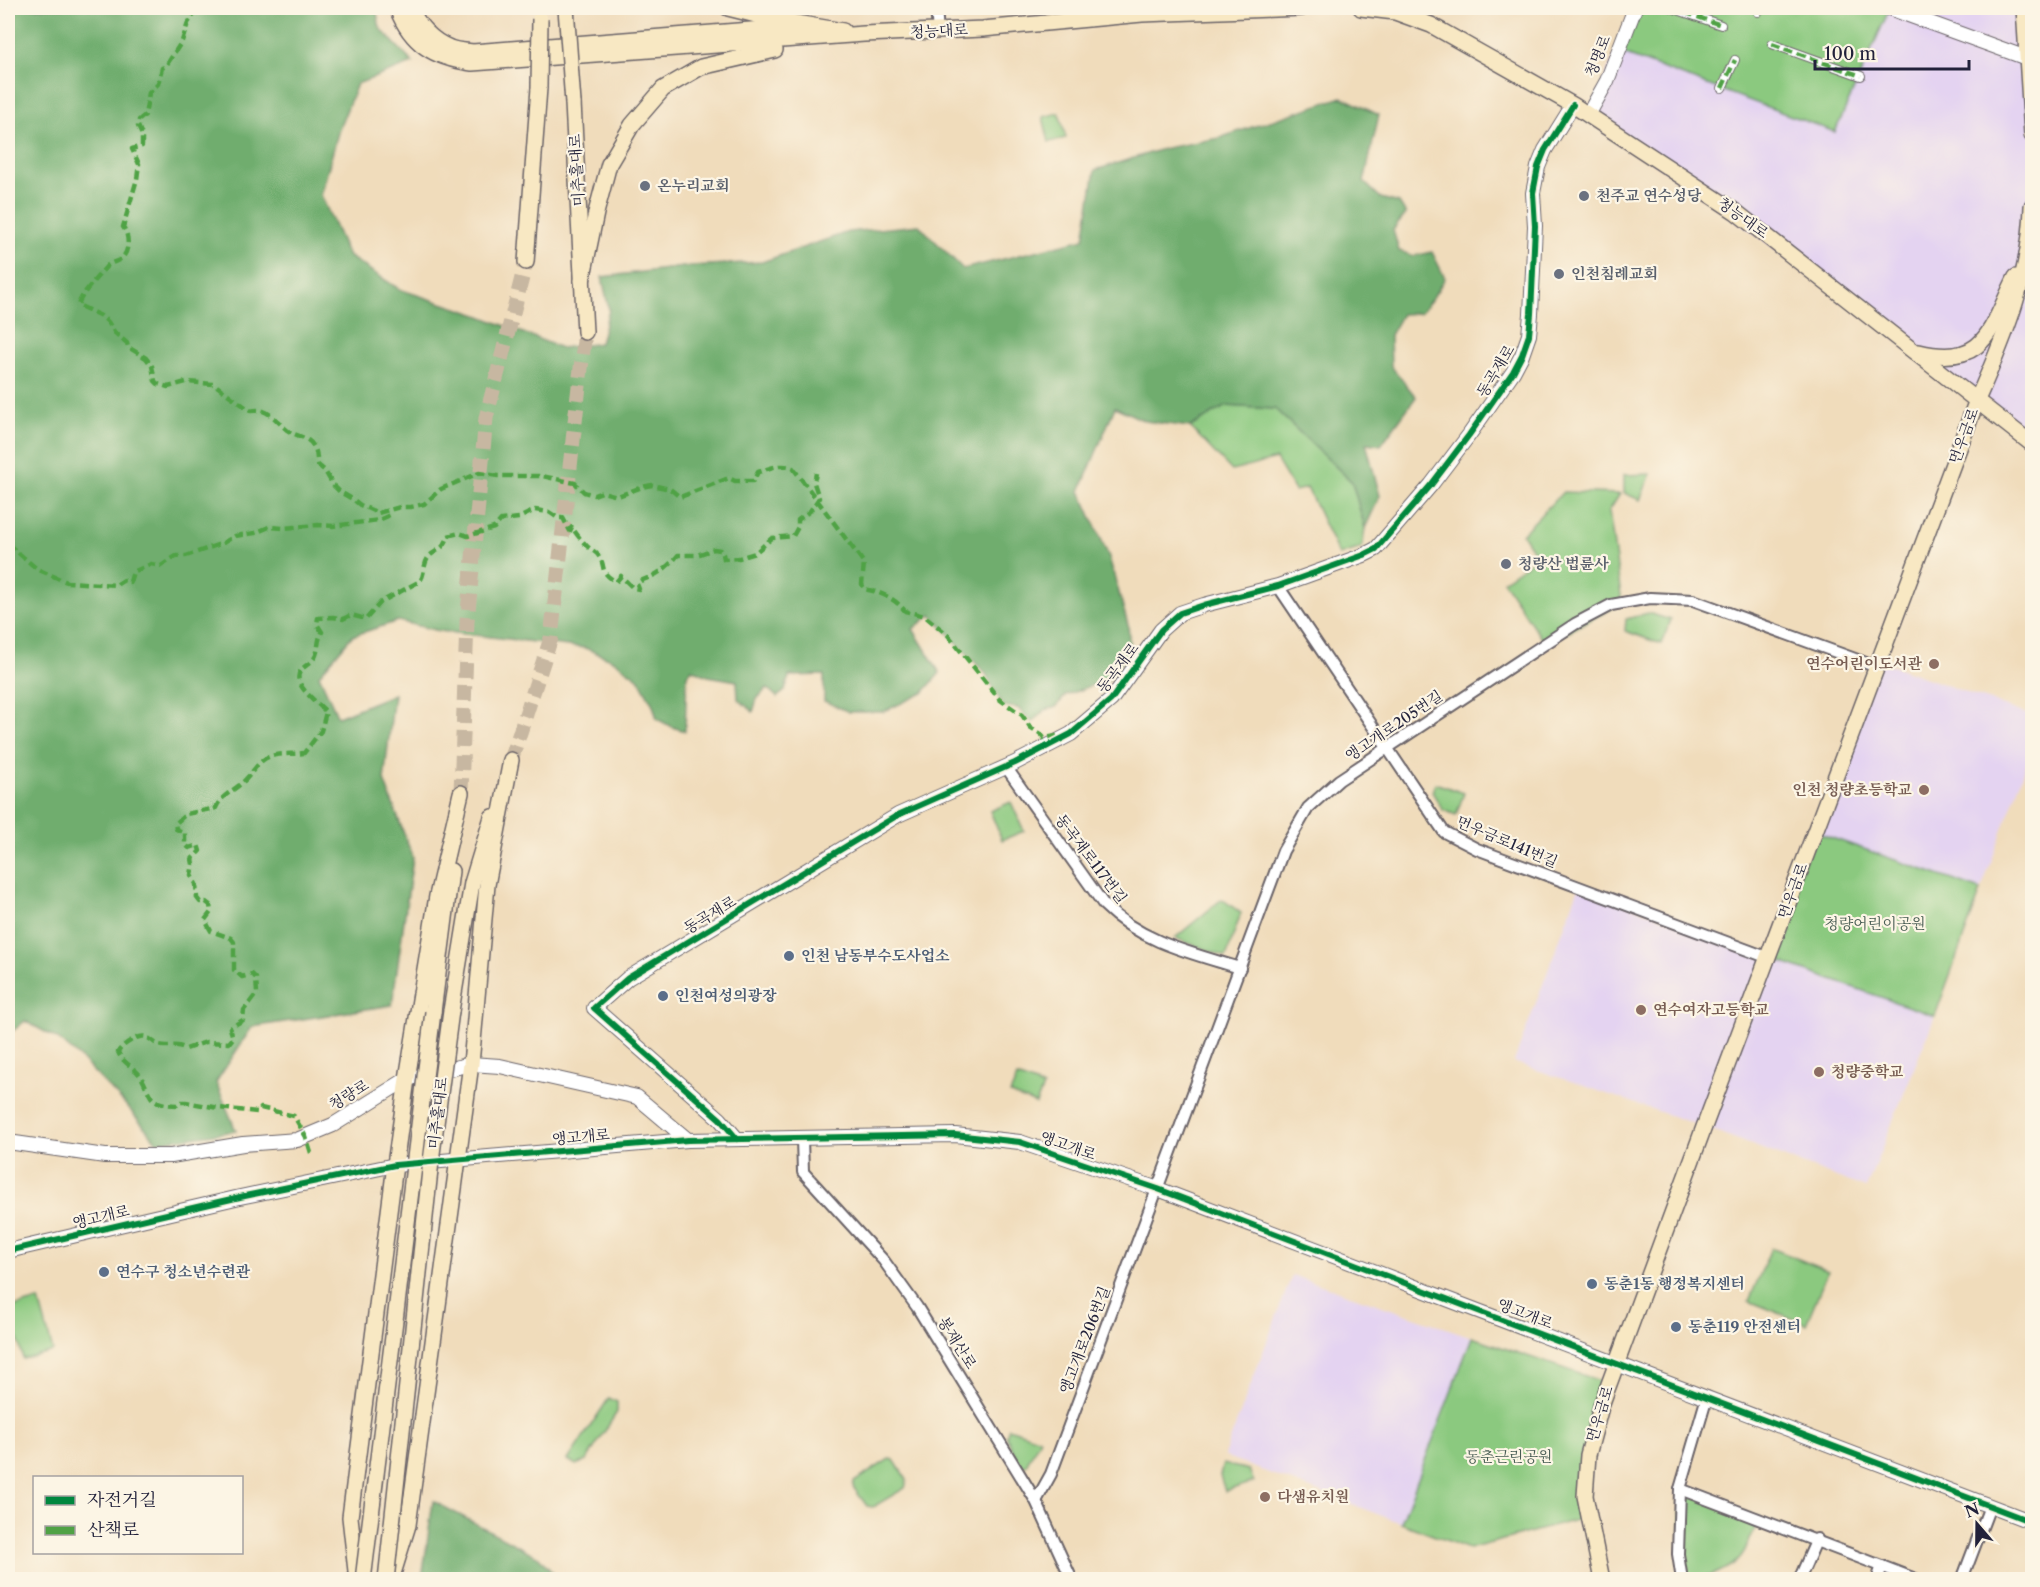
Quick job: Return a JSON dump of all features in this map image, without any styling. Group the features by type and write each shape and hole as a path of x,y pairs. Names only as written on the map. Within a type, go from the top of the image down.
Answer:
{"main road":[{"path":"397,8 403,24 415,40 451,61 472,63 864,34"},
{"path":"411,8 422,27 434,39 451,48 473,52 763,29 864,34"},
{"name":"미추홀대로","path":"566,8 585,333"},
{"path":"728,8 772,19 864,34"},
{"name":"청능대로","path":"864,34 938,32 1142,11 1302,8"},
{"name":"청능대로","path":"1361,8 1396,10 1431,25 1573,105 1736,212 2032,444"},
{"path":"2024,8 2030,59 2032,135"},
{"path":"526,262 539,88 540,11"},
{"path":"582,281 609,164 632,125 663,89 701,67 808,42 864,34"},
{"name":"먼우금로","path":"1602,1580 1585,1496 1588,1455 1617,1362 1977,400 2017,300 2032,230 2032,206"},
{"path":"1915,351 1950,357 1964,354 1978,346 1989,333 2026,256"},
{"name":"미추홀대로","path":"386,1580 431,1161 451,1011 479,856 511,760 487,885 471,1065"},
{"name":"미추홀대로","path":"363,1580 461,793 437,896 406,1079"},
{"path":"391,1580 408,1525 471,1065"},
{"path":"357,1580 350,1517 406,1079"}],"street":[{"path":"936,8 938,32"},
{"name":"청명로","path":"1588,115 1607,81 1635,8"},
{"path":"1671,8 1721,25"},
{"path":"1888,8 2030,59"},
{"path":"2019,8 2025,25"},
{"path":"2025,25 2030,8"},
{"path":"1772,44 1861,76"},
{"path":"1722,88 1735,60"},
{"name":"동곡재로","path":"737,1139 720,1119 594,1008 628,978 898,815 1006,767 1071,734 1111,700 1161,630 1180,613 1204,604 1278,586 1376,549 1431,485 1469,435 1513,372 1522,355 1529,335 1534,256 1533,193 1538,167 1545,150 1573,105"},
{"name":"먼우금로141번길","path":"1278,586 1444,832 1459,841 1769,958"},
{"name":"앵고개로205번길","path":"1158,1189 1283,851 1308,808 1339,780 1575,624 1611,605 1650,598 1693,600 1877,667"},
{"name":"동곡재로117번길","path":"1006,767 1104,905 1119,920 1159,943 1240,968"},
{"name":"청량로","path":"10,1140 105,1156 160,1156 243,1144 297,1140 333,1125 406,1079 471,1065 500,1066 637,1097 688,1140"},
{"name":"앵고개로","path":"8,1251 240,1197 395,1165 688,1140 955,1135 1020,1142 1158,1189 2032,1522"},
{"name":"봉재산로","path":"802,1138 803,1172 884,1261 917,1307 1036,1501 1072,1580"},
{"name":"앵고개로206번길","path":"1036,1501 1051,1474 1158,1189"},
{"path":"1682,1580 1678,1554 1680,1489 1707,1397"},
{"path":"1680,1489 1817,1539 1918,1580"},
{"path":"1962,1580 1990,1506"},
{"path":"1799,1580 1817,1539"},
{"path":"1877,1580 1882,1566"}],"shaded area":[{"path":"1635,8 2032,8 2032,445 1868,315 1588,115"},
{"name":"인천 청량초등학교","path":"1879,661 2032,716 2032,749 1981,890 1815,832"},
{"path":"1579,887 1769,958 1935,1016 1866,1188 1704,1127 1514,1062"},
{"path":"1292,1275 1472,1337 1401,1523 1224,1456"}],"green space":[{"path":"8,8 376,8 380,28 413,63 357,84 339,129 321,195 348,256 399,289 478,315 561,348 600,343 609,310 602,277 691,266 762,262 848,232 919,225 963,269 1084,239 1095,170 1166,148 1219,138 1342,97 1379,115 1364,182 1381,198 1399,203 1406,214 1393,230 1399,251 1414,256 1432,252 1445,278 1420,313 1402,314 1390,335 1391,366 1416,397 1381,445 1366,443 1380,496 1365,528 1352,482 1275,409 1226,406 1190,427 1145,421 1115,407 1080,491 1109,557 1128,625 1130,648 1113,678 1066,695 1056,707 1045,710 1032,722 1018,708 1003,706 986,674 931,615 913,629 940,673 923,693 883,712 849,712 824,701 824,675 789,676 785,691 777,697 767,688 757,699 753,712 738,699 737,681 708,676 692,669 687,675 685,731 657,719 653,705 638,678 613,660 585,648 439,631 398,621 352,636 319,675 338,717 394,694 384,780 413,858 392,1005 252,1027 216,1082 236,1131 157,1142 124,1103 58,1039 25,1021 8,1035"},
{"path":"1635,8 1890,8 1835,132 1618,52"},
{"path":"1059,113 1066,138 1049,142 1043,117"},
{"path":"1226,406 1275,409 1352,482 1365,528 1362,548 1339,555 1307,488 1295,491 1276,459 1232,471 1190,427"},
{"path":"1651,474 1640,500 1624,493 1624,475"},
{"path":"1563,492 1620,494 1609,511 1622,603 1545,644 1503,581 1537,557 1522,534"},
{"path":"1648,613 1671,620 1661,644 1625,631 1626,619"},
{"path":"1435,783 1464,793 1456,815 1443,810 1432,792"},
{"path":"1011,802 1024,831 1002,840 990,811"},
{"name":"청량어린이공원","path":"1815,832 1981,890 1935,1016 1769,958"},
{"path":"1222,899 1241,913 1226,957 1175,938"},
{"path":"1017,1077 1043,1087 1036,1104 1010,1094"},
{"path":"1771,1248 1828,1271 1806,1324 1749,1301"},
{"path":"39,1300 53,1351 23,1359 10,1308"},
{"name":"동춘근린공원","path":"1472,1337 1609,1384 1588,1455 1588,1517 1469,1549 1401,1523"},
{"path":"609,1398 617,1402 617,1412 586,1461 576,1465 568,1460"},
{"path":"1009,1428 1040,1439 1026,1465 1020,1466 1006,1436"},
{"path":"889,1459 894,1460 907,1480 905,1488 873,1507 867,1506 853,1487 854,1482"},
{"path":"1223,1464 1249,1470 1254,1482 1225,1491 1220,1476"},
{"path":"1680,1489 1760,1518 1744,1552 1732,1565 1708,1576 1682,1579"},
{"path":"433,1501 539,1557 558,1579 422,1579"}],"tunnel":[{"path":"461,793 467,622 486,418 526,262"},
{"path":"511,760 551,638 585,332"}],"marked path":[{"path":"195,8 182,41 166,66 162,68 158,84 149,93 145,115 139,120 142,146 132,149 139,164 123,227 127,238 125,255 106,267 86,291 78,305 101,316 127,343 128,347 146,358 152,366 155,381 158,384 168,387 186,382 214,384 251,411 267,412 287,430 312,443 318,465 340,492 378,513 424,504 441,489 479,473 498,476 542,476 575,483 584,492 594,495 602,492 618,496 652,485 670,489 680,497 729,478 735,481 753,481 758,472 767,469 780,466 793,468 864,563 862,584 864,589 887,596 905,611 925,616 948,635 999,699 1022,715 1030,727 1044,738 1057,736"},
{"path":"1672,8 1721,25"},
{"path":"1758,12 1759,8"},
{"path":"1772,44 1861,76"},
{"path":"1722,88 1735,60"},
{"path":"311,1153 306,1137 294,1116 261,1108 258,1112 186,1102 180,1102 177,1105 155,1101 139,1074 118,1052 123,1046 143,1036 159,1045 179,1046 186,1049 206,1042 229,1043 233,1038 230,1028 243,1020 244,1010 257,993 256,978 252,974 242,977 234,970 234,942 231,938 211,931 205,920 211,912 210,905 200,902 197,898 196,884 191,875 192,859 200,851 198,845 189,848 185,844 185,833 176,829 175,824 186,814 216,808 224,796 243,782 266,758 280,754 304,753 321,731 326,712 306,692 299,680 302,669 314,659 317,652 322,632 317,624 318,618 343,619 351,615 366,619 381,602 420,581 428,558 444,545 448,536 459,533 468,536 494,528 501,520 519,518 535,510 549,512 558,518 563,518 570,531 572,527 585,544 598,555 607,575 616,582 621,576 633,588 639,589 637,584 639,582 654,576 678,555 697,555 714,549 720,550 724,559 739,558 755,553 772,538 793,536 798,527 798,520 810,511 819,498 814,483 816,473"},
{"path":"8,544 37,569 67,582 116,585 124,580 130,582 133,572 151,564 161,566 176,556 186,556 223,543 235,536 255,533 269,527 333,526 379,520 390,515"}],"cycle path":[{"path":"737,1139 720,1119 594,1008 628,978 898,815 1015,763 1071,734 1111,700 1161,630 1180,613 1278,586 1376,549 1431,485 1469,435 1513,372 1522,355 1529,335 1531,314 1535,226 1533,193 1538,167 1545,150 1573,105"},
{"path":"8,1251 240,1197 395,1165 688,1140 955,1135 1020,1142 1158,1189 2032,1522"}],"place":[{"name":"온누리교회","path":"645,186"},
{"name":"천주교 연수성당","path":"1584,196"},
{"name":"인천침례교회","path":"1559,274"},
{"name":"청량산 법륜사","path":"1506,564"},
{"name":"연수어린이도서관","path":"1934,664"},
{"name":"인천 청량초등학교","path":"1924,790"},
{"name":"인천 남동부수도사업소","path":"789,956"},
{"name":"인천여성의광장","path":"663,996"},
{"name":"연수여자고등학교","path":"1641,1010"},
{"name":"청량중학교","path":"1819,1072"},
{"name":"연수구 청소년수련관","path":"104,1272"},
{"name":"동춘1동 행정복지센터","path":"1592,1284"},
{"name":"동춘119 안전센터","path":"1676,1327"},
{"name":"다샘유치원","path":"1265,1497"}]}
